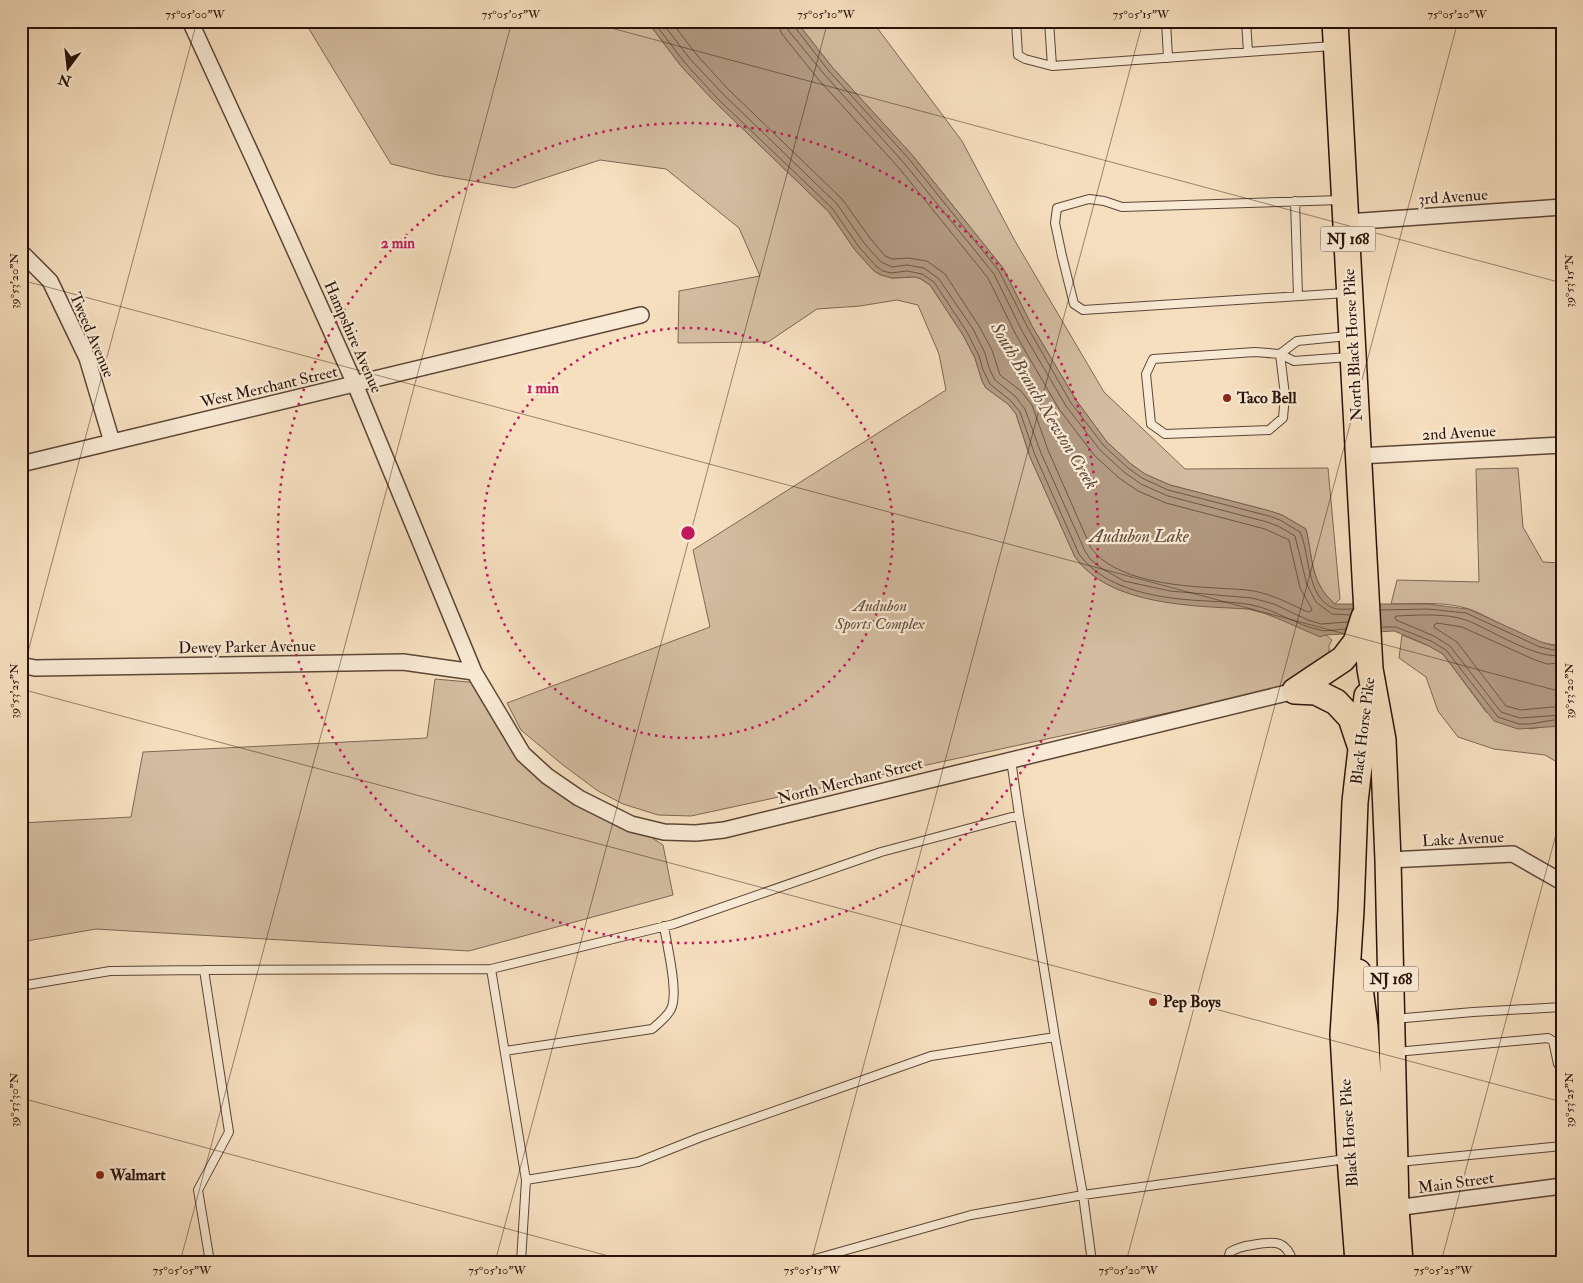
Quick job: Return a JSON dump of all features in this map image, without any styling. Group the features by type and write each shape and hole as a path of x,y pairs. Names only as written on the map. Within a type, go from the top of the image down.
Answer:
{"main road":[{"name":"North Black Horse Pike","path":"1335,21 1366,581 1367,609 1363,642 1370,669"},
{"path":"1295,690 1322,674 1363,642"},
{"name":"Black Horse Pike","path":"1370,669 1354,802 1351,910 1343,1035 1376,1159"},
{"name":"Black Horse Pike","path":"1358,1262 1375,1211 1376,1159 1393,1053 1383,740 1370,669"},
{"path":"1295,690 1316,692 1336,702 1351,718 1361,747"},
{"path":"1376,1159 1380,1185 1375,1211 1379,1262"},
{"name":"Black Horse Pike","path":"1375,1211 1400,1262"}],"street":[{"name":"Hampshire Avenue","path":"190,21 355,384 474,672"},
{"name":"3rd Avenue","path":"1346,211 1562,208"},
{"name":"Tweed Avenue","path":"21,252 50,281 86,358 112,442"},
{"name":"West Merchant Street","path":"21,464 641,315"},
{"name":"2nd Avenue","path":"1359,456 1562,445"},
{"name":"Dewey Parker Avenue","path":"21,665 35,668 403,662 474,672"},
{"name":"North Merchant Street","path":"474,672 523,754 547,776 579,798 631,824 664,832 696,833 724,830 1295,690"},
{"name":"Lake Avenue","path":"1388,860 1513,854 1562,882"},
{"name":"Main Street","path":"1375,1211 1562,1186"}],"lane":[{"path":"1016,21 1018,55 1025,59 1052,66 1336,46"},
{"path":"1049,21 1052,66"},
{"path":"1166,21 1168,58"},
{"path":"1246,21 1248,52"},
{"path":"1346,211 1295,201 1122,208 1104,201 1089,199 1057,208 1055,223 1074,304 1083,310 1350,293"},
{"path":"1295,201 1298,296"},
{"path":"1280,354 1297,341 1353,346"},
{"path":"1280,354 1285,394 1283,418 1269,430 1165,434 1151,424 1146,374 1153,360 1255,352 1280,354 1294,362 1353,346"},
{"path":"1011,760 1055,1037 1083,1195 1092,1262"},
{"path":"21,986 110,971 491,969 664,926 881,852 1019,816"},
{"path":"505,1051 652,1029 662,1021 671,1009 675,996 664,926"},
{"path":"491,969 526,1180 521,1262"},
{"path":"204,970 229,1132 198,1190 210,1262"},
{"path":"1392,1019 1473,1012 1562,1008"},
{"path":"526,1180 638,1162 931,1056 1055,1037"},
{"path":"1393,1053 1548,1038 1553,1041 1558,1064 1562,1068"},
{"path":"804,1262 970,1215 1083,1195 1376,1159 1562,1146"},
{"path":"1227,1262 1230,1252 1236,1248 1269,1241 1286,1246 1293,1262"},
{"path":"1157,1262 1166,1260 1172,1262"}],"green space":[{"name":"Audubon Sports Complex","path":"312,21 647,21 681,66 715,102 829,212 855,250 874,271 892,278 915,277 930,285 963,335 975,358 986,388 1008,404 1016,414 1030,457 1075,557 1086,569 1112,587 1143,598 1199,606 1235,607 1253,610 1326,635 1332,640 1329,646 1329,678 691,816 658,815 623,804 598,791 521,730 507,703 710,627 693,550 946,390 939,354 918,305 897,300 860,306 817,309 768,342 678,343 679,291 760,276 739,228 666,169 600,160 514,188 437,175 391,164 306,24"},
{"path":"796,21 872,21 962,141 1015,241 1104,392 1185,469 1328,468 1340,599 1335,604 1327,596 1317,579 1306,529 1282,515 1270,511 1170,485 1145,474 1107,442 1076,400 1032,326 1003,268 913,156 832,67"},
{"path":"1518,468 1523,527 1543,562 1562,563 1562,644 1552,645 1528,638 1479,613 1460,606 1391,604 1397,580 1479,582 1476,469"},
{"path":"1402,635 1443,654 1486,712 1530,729 1554,725 1562,726 1562,765 1545,755 1494,749 1458,737 1438,711 1426,677 1399,658"},
{"path":"435,679 480,683 523,754 663,845 673,895 469,951 96,929 21,942 21,823 131,817 143,752 427,738"}],"water":[{"name":"Audubon Lake","path":"647,21 796,21 832,67 913,156 1003,268 1032,326 1076,400 1107,442 1145,474 1170,485 1270,511 1282,515 1306,529 1317,579 1321,588 1335,604 1428,604 1468,609 1541,642 1555,646 1562,644 1562,726 1518,729 1494,721 1443,654 1394,631 1326,635 1320,637 1270,615 1249,609 1179,604 1131,594 1109,585 1090,573 1075,557 1030,457 1016,414 1008,404 986,388 975,358 963,335 930,285 915,277 892,278 874,271 855,250 829,212 715,102 681,66"}],"place":[{"name":"Taco Bell","path":"1227,398"},
{"name":"Pep Boys","path":"1153,1002"},
{"name":"Walmart","path":"100,1175"}],"water label":[{"name":"South Branch Newton Creek","path":"1044,406"}]}
